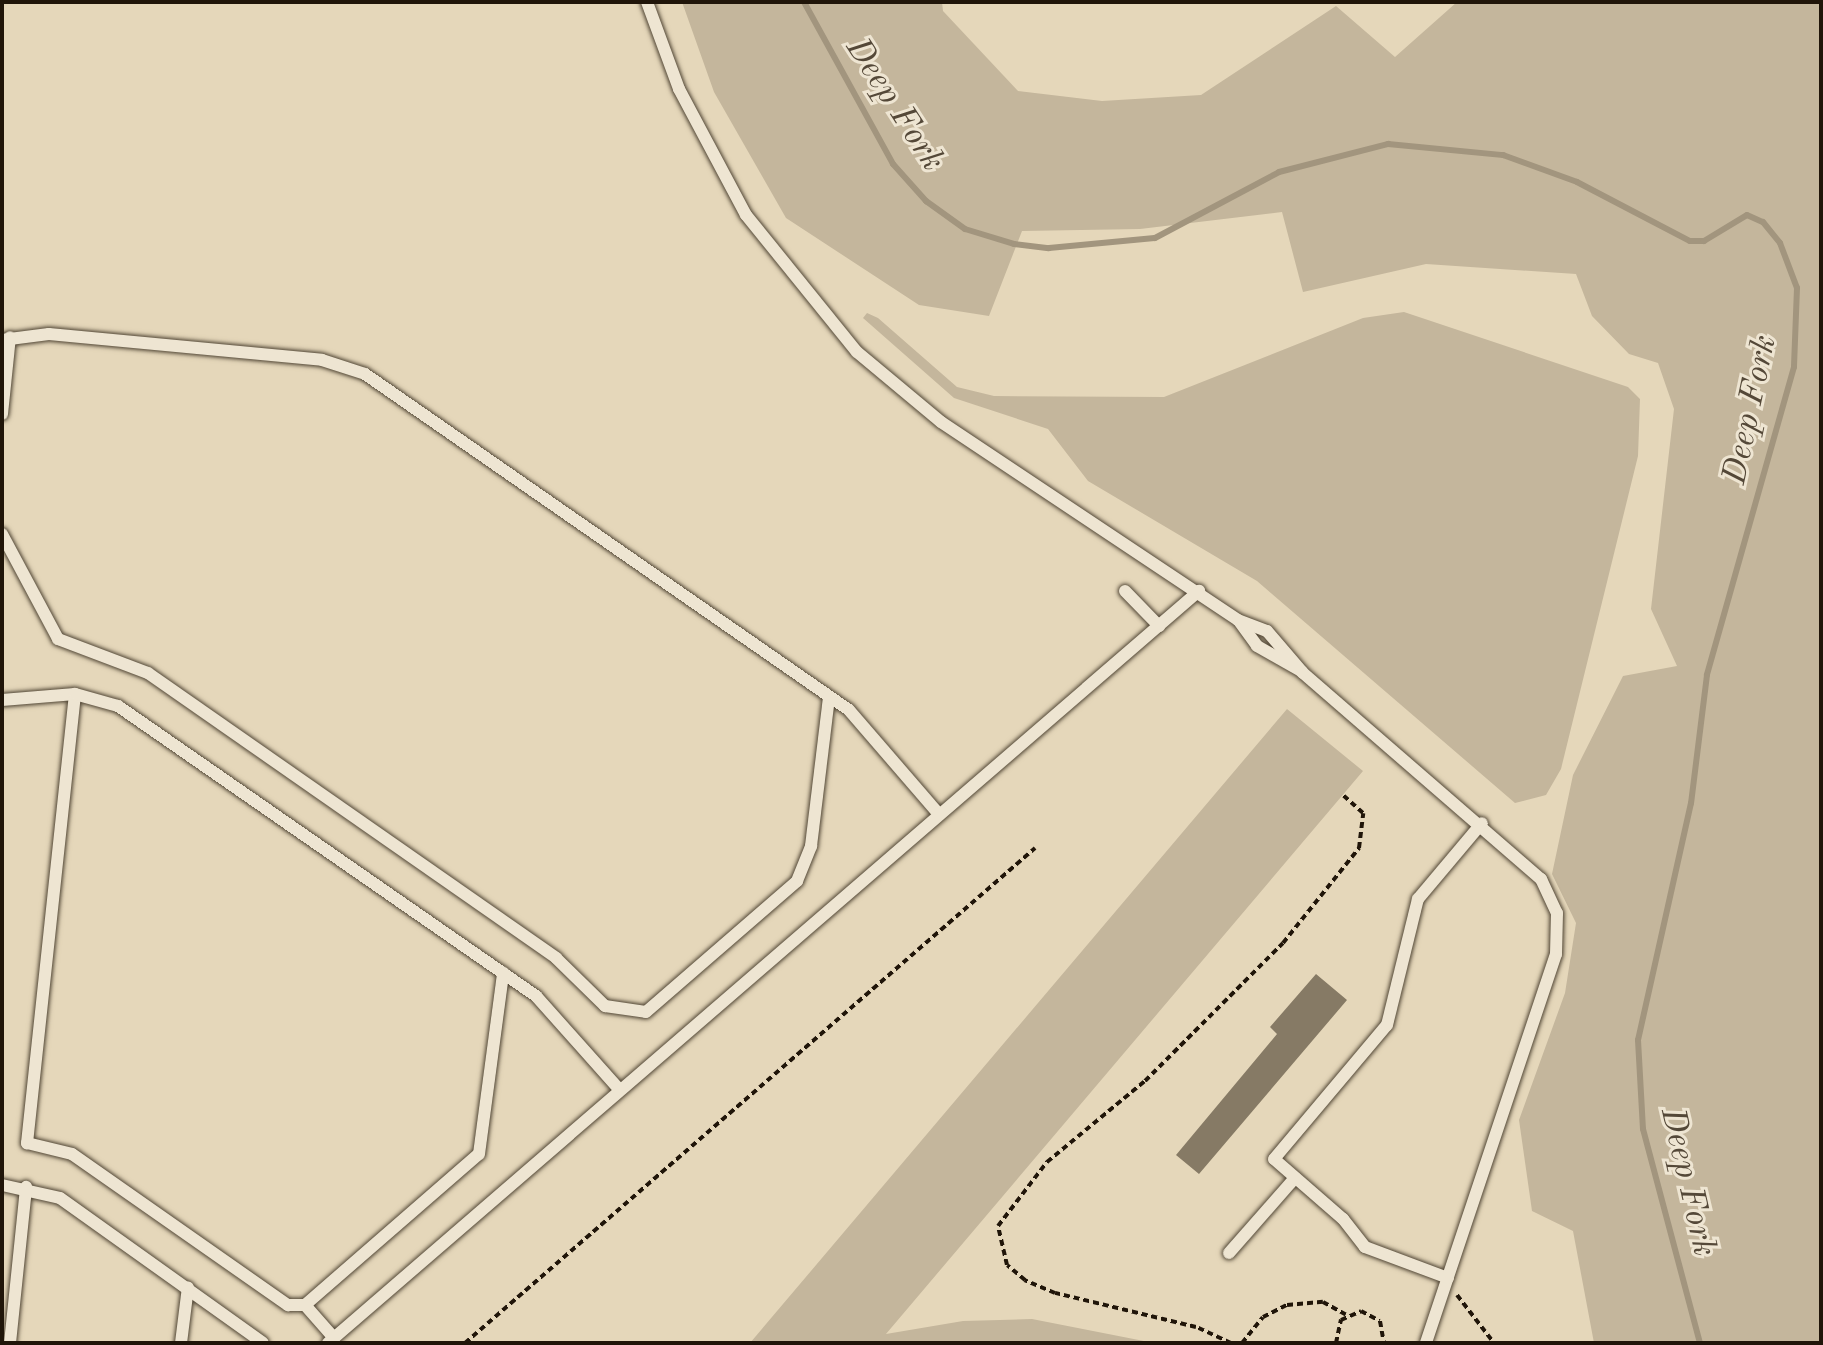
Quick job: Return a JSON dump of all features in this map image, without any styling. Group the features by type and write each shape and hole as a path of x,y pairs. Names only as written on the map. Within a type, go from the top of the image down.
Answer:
{"lane":[{"path":"647,2 704,143 762,238 825,317 941,422 1199,591 1238,620 1267,631 1303,673 1482,823 1541,879 1557,913 1556,954 1426,1343"},
{"path":"2,414 6,338 49,334 347,366 401,397 855,716 938,813"},
{"path":"2,534 58,639 148,673 556,958 605,1006 646,1012 797,881 811,846 829,697"},
{"path":"1125,591 1159,626"},
{"path":"305,1305 331,1341 938,813 1199,591"},
{"path":"2,700 75,694 118,706 544,1003 619,1089"},
{"path":"75,694 27,1143 72,1154 288,1305 305,1305 479,1154 503,973"},
{"path":"1446,1284 1365,1247 1274,1159 1387,1025 1418,899 1482,823"},
{"path":"1229,1253 1295,1178"},
{"path":"2,1185 26,1187 60,1198 263,1343"},
{"path":"10,1343 26,1187"},
{"path":"181,1343 188,1287"}],"path":[{"path":"1231,1343 1196,1327 1025,1280 1007,1265 998,1226 1047,1162 1145,1081 1283,943 1340,872 1359,848 1363,813 1343,795"},
{"path":"465,1343 1035,848"},
{"path":"1446,1284 1466,1301 1494,1343"},
{"path":"1242,1343 1263,1317 1287,1305 1323,1302 1346,1315 1374,1315 1383,1327 1384,1343"},
{"path":"1336,1343 1337,1327 1346,1315"}],"shaded area":[{"path":"682,2 942,2 943,11 1018,91 1102,101 1201,95 1336,6 1395,57 1457,2 1821,2 1821,1343 1594,1343 1573,1231 1532,1211 1519,1120 1565,993 1576,923 1552,874 1573,775 1623,676 1677,666 1651,609 1674,409 1658,363 1629,354 1592,316 1576,274 1426,264 1303,292 1282,212 1140,229 1022,231 989,316 919,305 786,218 714,92"},
{"path":"1404,312 1628,387 1640,399 1638,456 1561,769 1546,795 1515,803 1257,581 1088,481 1048,429 954,398 863,318 867,313 878,318 957,387 994,396 1164,397 1363,318"},
{"path":"1287,709 1363,771 886,1334 963,1321 1032,1319 1154,1343 750,1343"}],"building":[{"path":"1316,974 1347,1000 1199,1174 1176,1155 1277,1034 1270,1027"}],"waterway":[{"name":"Deep Fork","path":"804,2 893,164 926,201 965,229 1014,244 1049,248 1155,238 1279,172 1388,144 1503,155 1577,182 1690,241 1704,241 1747,215 1763,222 1780,243 1797,288 1794,367 1707,675 1691,803 1638,1040 1643,1129 1700,1343"}]}
